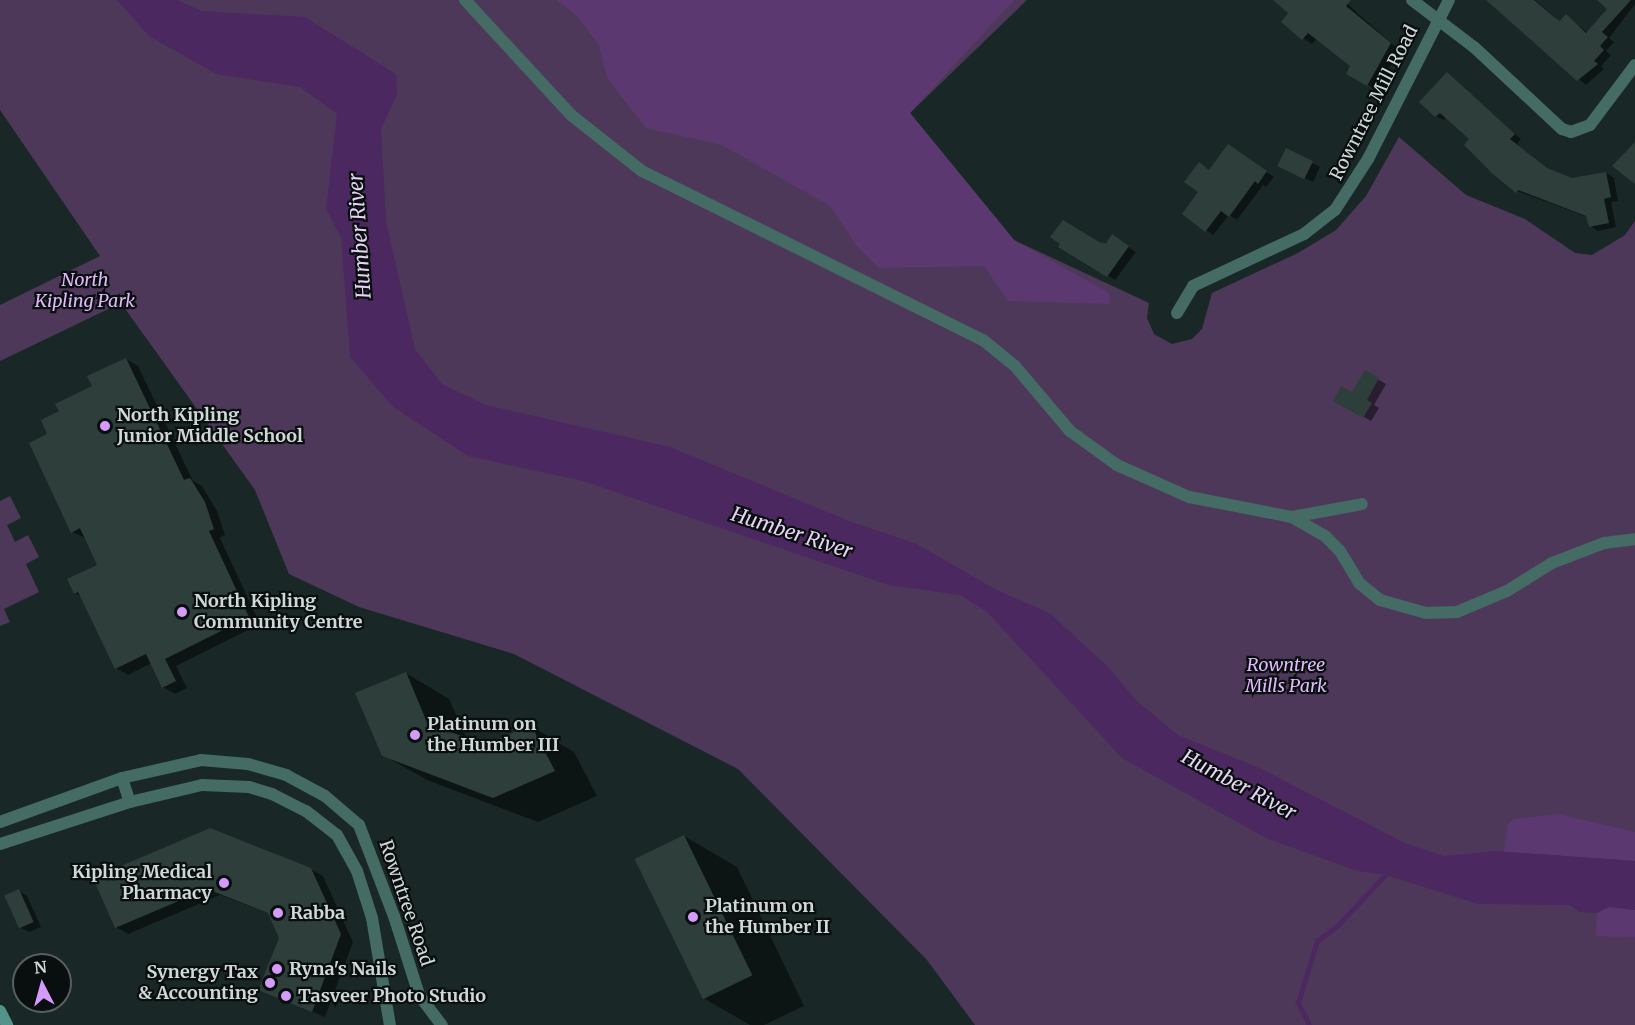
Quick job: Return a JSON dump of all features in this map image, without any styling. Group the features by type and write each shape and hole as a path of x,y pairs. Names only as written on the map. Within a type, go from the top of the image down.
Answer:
{"main road":[{"path":"0,1011 7,1025"}],"street":[{"path":"465,0 571,115 642,171 983,340 1015,366 1070,431 1117,465 1190,497 1292,517 1326,537 1340,551 1359,583 1380,600 1425,613 1457,612 1477,606 1552,563 1604,543 1635,539"},
{"path":"1412,0 1474,47 1562,129 1571,132 1590,124 1635,65"},
{"name":"Rowntree Mill Road","path":"1177,313 1193,286 1304,234 1335,210 1368,159 1449,0"},
{"path":"1292,517 1362,504"},
{"name":"Rowntree Road","path":"0,822 123,777 208,760 248,764 286,774 325,796 359,825 387,895 419,995 442,1025"},
{"path":"123,777 130,802"},
{"name":"Rowntree Road","path":"0,844 130,802 202,785 249,787 306,811 337,835 357,872 372,918 390,1025"}],"green space":[{"name":"Rowntree Mills Park","path":"0,0 1027,0 910,113 1014,240 1149,303 1147,318 1154,334 1172,344 1192,339 1202,329 1212,293 1298,253 1336,230 1366,196 1399,137 1466,195 1525,219 1575,253 1592,255 1625,235 1635,221 1635,1025 975,1025 927,960 738,769 514,654 359,607 289,574 255,490 121,303 0,361 0,305 100,256 0,110"},
{"path":"10,496 21,518 7,525 15,542 28,535 39,557 26,564 39,592 4,609 10,622 0,626 0,501"}],"shaded area":[{"path":"557,0 1014,0 910,113 1014,240 1109,293 1110,304 1008,301 984,266 879,268 857,246 830,206 722,145 646,128 607,78 599,45 578,17"},
{"path":"1558,814 1635,832 1635,861 1504,852 1508,824 1514,819"},
{"path":"1609,907 1635,910 1635,937 1596,936 1597,913"}],"water":[{"name":"Humber River","path":"117,0 178,0 202,11 305,17 396,74 397,95 381,129 386,221 415,349 442,384 486,405 670,447 849,521 917,544 993,588 1051,614 1109,668 1137,701 1178,735 1262,769 1405,843 1444,856 1495,851 1635,861 1635,910 1609,907 1597,913 1579,912 1569,905 1478,904 1386,875 1357,871 1266,838 1122,758 987,612 960,595 888,585 583,481 468,456 393,407 350,357 341,238 326,209 337,114 300,87 216,74 149,36"}],"building":[{"path":"1273,0 1351,0 1346,6 1391,43 1367,86 1346,74 1350,66 1308,33 1302,40 1281,22 1288,13"},
{"path":"1486,0 1534,0 1560,21 1566,14 1586,33 1607,9 1597,0 1631,0 1602,32 1608,37 1600,46 1604,50 1594,61 1598,64 1577,81"},
{"path":"1447,72 1515,134 1510,139 1547,168 1572,178 1606,172 1611,197 1604,199 1609,223 1589,227 1586,216 1518,190 1516,193 1493,174 1464,145 1469,139 1440,113 1435,117 1419,102"},
{"path":"1635,142 1635,184 1612,166"},
{"path":"1228,144 1267,171 1258,184 1255,181 1229,217 1221,211 1205,232 1182,214 1198,192 1184,182 1199,162 1209,170"},
{"path":"1286,148 1313,161 1304,179 1277,166"},
{"path":"1063,220 1099,242 1106,243 1112,234 1129,246 1107,277 1058,247 1060,244 1050,237"},
{"path":"126,358 184,480 190,478 205,502 214,529 209,531 249,617 165,659 176,681 162,688 146,654 115,669 78,592 74,594 67,579 97,565 80,528 71,533 29,443 47,434 41,420 59,411 55,404 92,386 87,376"},
{"path":"1365,370 1379,378 1367,400 1372,403 1363,418 1333,401 1341,386 1352,392"},
{"name":"Platinum on the Humber III","path":"406,672 428,725 487,744 531,725 555,771 493,798 382,756 355,693"},
{"path":"210,828 311,868 341,934 312,1012 258,990 279,938 268,913 207,889 115,928 93,878"},
{"name":"Platinum on the Humber II","path":"684,835 752,975 703,999 635,859"},
{"path":"19,889 34,922 19,928 4,896"}],"waterway":[{"path":"1309,1025 1298,1003 1317,941 1337,926 1388,872"}],"place":[{"name":"North Kipling Junior Middle School","path":"105,426"},
{"name":"North Kipling Community Centre","path":"182,612"},
{"name":"Platinum on the Humber III","path":"415,735"},
{"name":"Kipling Medical Pharmacy","path":"224,883"},
{"name":"Rabba","path":"278,913"},
{"name":"Platinum on the Humber II","path":"693,917"},
{"name":"Ryna's Nails","path":"277,969"},
{"name":"Synergy Tax & Accounting","path":"270,983"},
{"name":"Tasveer Photo Studio","path":"286,996"}],"park label":[{"name":"North Kipling Park","path":"85,291"}]}
